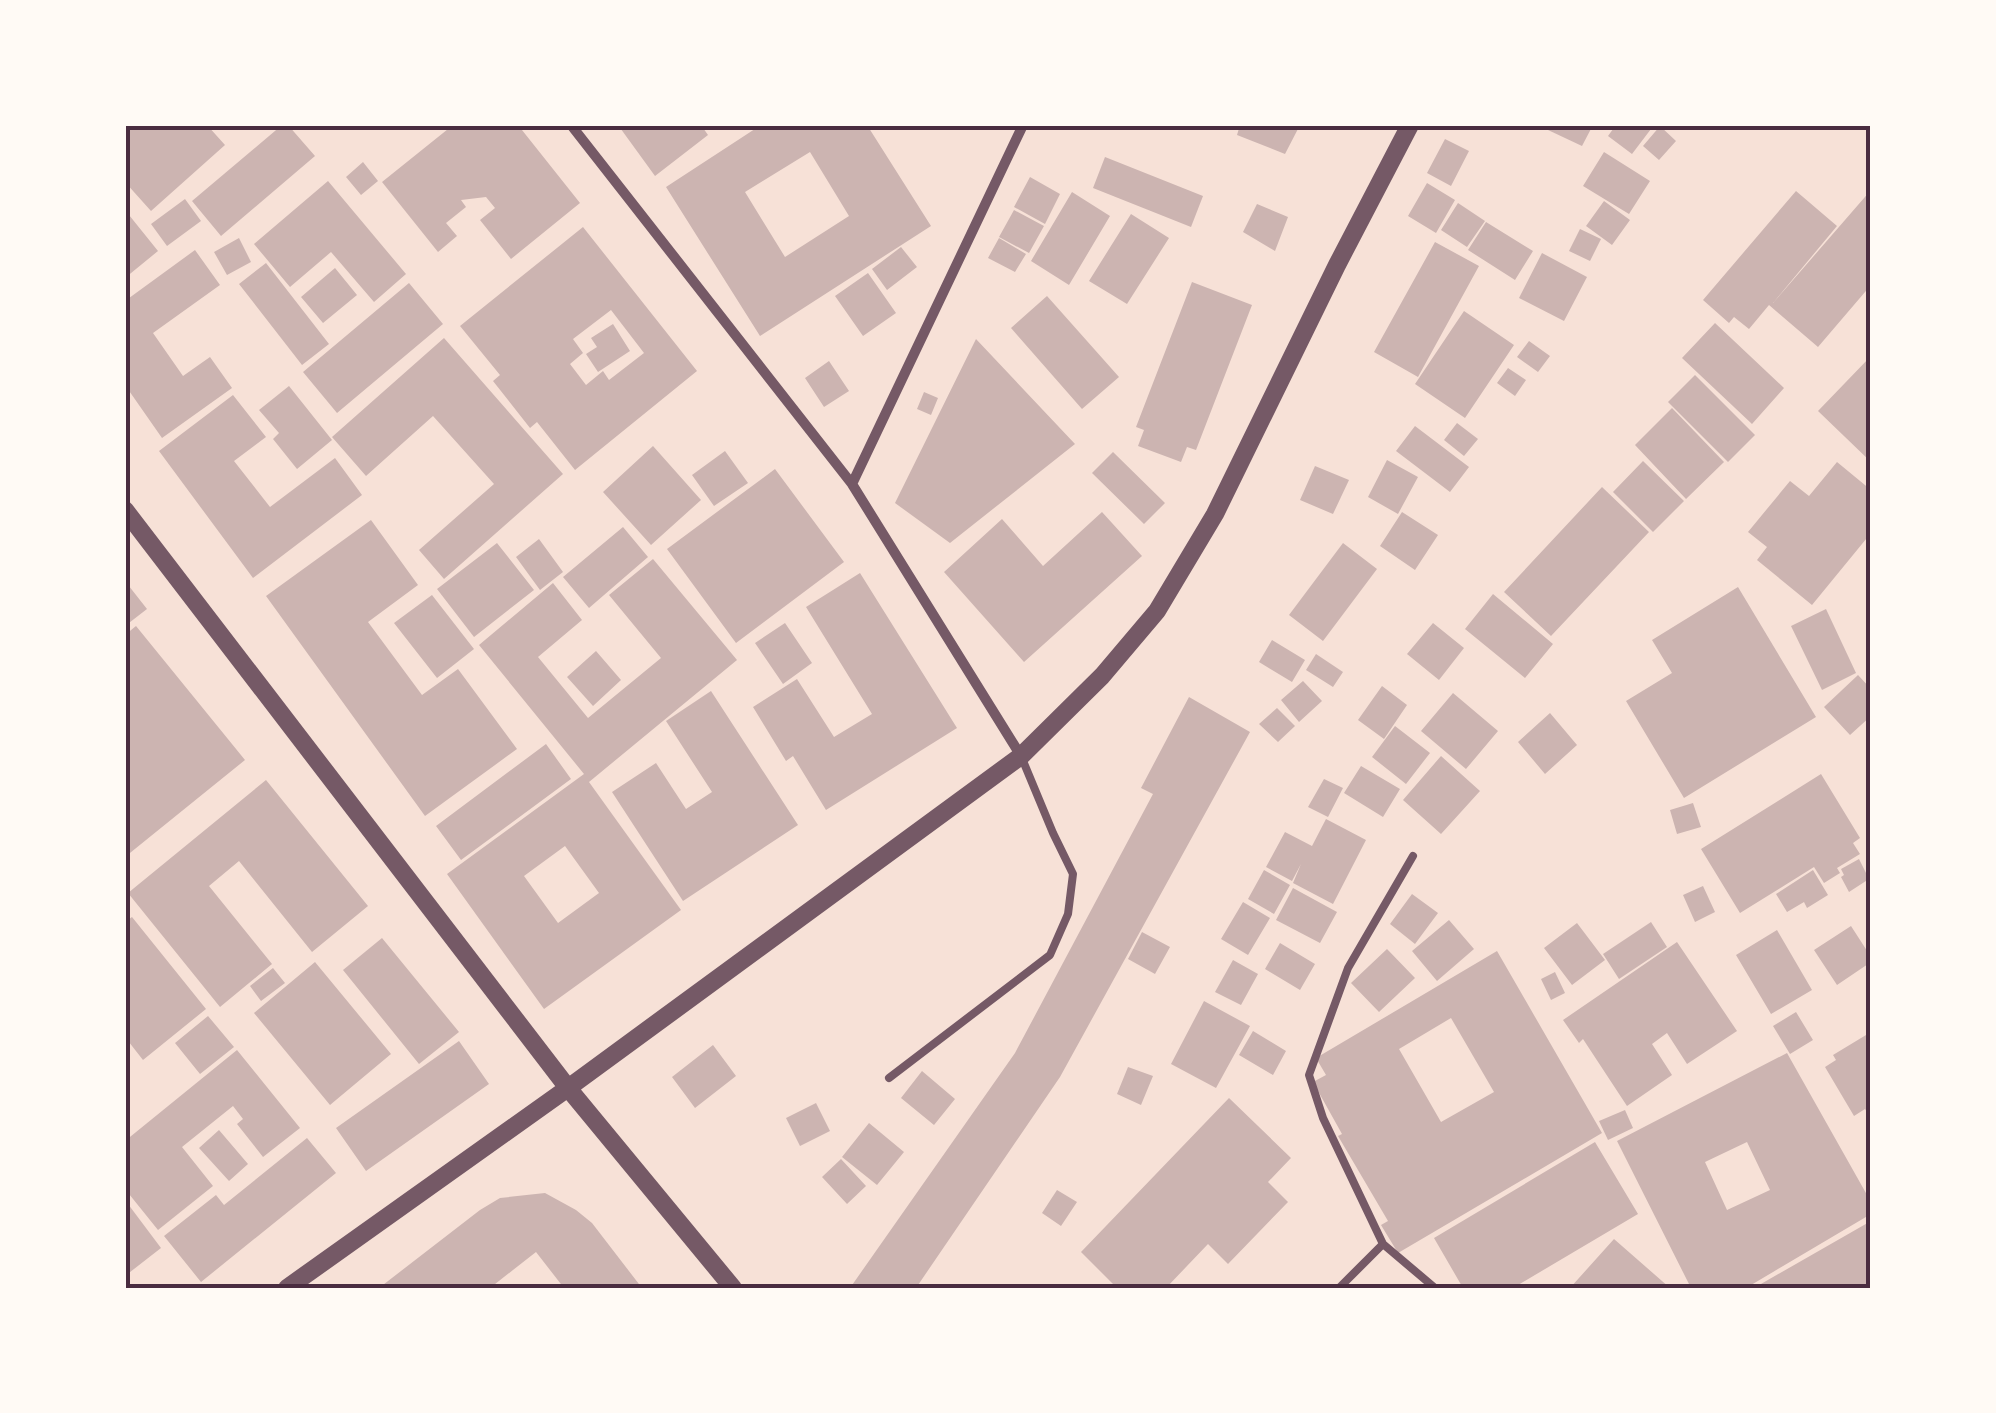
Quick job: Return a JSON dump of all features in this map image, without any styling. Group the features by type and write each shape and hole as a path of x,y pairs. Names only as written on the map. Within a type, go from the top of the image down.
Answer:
{"street":[{"path":"572,125 852,484 1021,756"},
{"path":"852,484 1023,125"},
{"path":"287,1288 1021,756 1102,676 1157,611 1216,514 1410,125"},
{"path":"125,510 568,1088 733,1288"}],"lane":[{"path":"888,1078 1050,955 1068,914 1073,874 1021,756"},
{"path":"1413,856 1348,968 1309,1075 1323,1118 1384,1244 1435,1288"},
{"path":"1339,1288 1384,1244"}],"building":[{"path":"125,125 207,125 225,145 151,211 125,182"},
{"path":"282,125 288,125 315,156 221,236 192,201"},
{"path":"453,125 518,125 580,203 511,259 480,220 495,208 486,197 461,200 466,207 446,223 457,236 438,252 382,182"},
{"path":"618,125 701,125 708,135 655,176"},
{"path":"761,125 867,125 931,226 760,336 666,187","holes":["810,152 849,216 785,257 745,192"]},
{"path":"1240,125 1300,125 1285,154 1237,135"},
{"path":"1550,125 1593,125 1582,146 1548,130"},
{"path":"1616,125 1654,125 1632,154 1608,136"},
{"path":"1660,126 1676,141 1659,160 1643,146"},
{"path":"1445,139 1469,151 1451,186 1427,173"},
{"path":"1604,152 1650,181 1629,214 1583,186"},
{"path":"1105,157 1203,196 1191,227 1093,188"},
{"path":"363,162 378,181 361,195 346,177"},
{"path":"1030,177 1060,194 1045,224 1014,207"},
{"path":"328,181 406,274 374,302 331,252 290,287 254,244"},
{"path":"1427,183 1455,200 1436,233 1408,216"},
{"path":"1871,190 1871,285 1818,347 1769,305 1749,329 1734,317 1729,323 1703,300 1796,191 1837,226 1773,303"},
{"path":"1072,192 1110,216 1069,285 1031,261"},
{"path":"185,199 201,221 167,246 151,224"},
{"path":"1604,201 1630,220 1612,245 1586,226"},
{"path":"1458,203 1485,221 1467,247 1441,230"},
{"path":"1257,204 1288,217 1275,251 1243,232"},
{"path":"125,210 158,251 125,278"},
{"path":"1014,210 1044,226 1029,253 999,237"},
{"path":"1131,214 1169,238 1127,304 1089,281"},
{"path":"1486,222 1533,251 1515,280 1468,250"},
{"path":"583,227 697,371 575,470 537,422 530,428 493,381 500,375 460,326","holes":["611,310 644,353 609,380 603,371 586,385 570,364 583,353 573,339"]},
{"path":"1580,229 1601,239 1590,261 1569,251"},
{"path":"239,238 251,262 227,275 214,252"},
{"path":"999,238 1026,254 1015,272 988,258"},
{"path":"1435,242 1479,266 1418,377 1374,352"},
{"path":"901,247 917,267 887,290 872,269"},
{"path":"195,250 220,285 153,333 183,376 210,357 232,388 162,438 125,385 125,301"},
{"path":"1542,253 1587,277 1564,321 1519,298"},
{"path":"266,263 329,344 302,365 239,284"},
{"path":"335,268 357,295 323,323 301,297"},
{"path":"868,273 896,313 863,336 835,296"},
{"path":"1192,282 1252,305 1196,450 1187,447 1181,462 1138,446 1144,430 1136,427"},
{"path":"409,283 443,324 337,413 303,372"},
{"path":"1047,296 1119,377 1082,409 1011,328"},
{"path":"1464,311 1514,345 1465,418 1415,384"},
{"path":"1715,323 1784,388 1752,424 1682,358"},
{"path":"613,324 630,351 598,372 586,354 597,347 591,338"},
{"path":"444,338 563,474 444,579 419,550 494,484 433,416 366,476 332,437"},
{"path":"976,339 1075,444 950,543 895,503"},
{"path":"1529,341 1550,356 1538,372 1517,357"},
{"path":"1871,356 1871,462 1818,411"},
{"path":"829,361 849,391 824,407 805,378"},
{"path":"1508,368 1526,380 1515,396 1497,383"},
{"path":"1695,375 1755,435 1728,462 1668,402"},
{"path":"289,386 332,440 297,469 273,439 279,433 259,410"},
{"path":"924,392 938,398 931,415 917,409"},
{"path":"233,395 266,437 234,461 270,507 335,458 362,495 253,578 159,451"},
{"path":"1672,408 1724,462 1686,499 1635,445"},
{"path":"1457,423 1478,439 1464,456 1444,440"},
{"path":"1415,426 1469,467 1450,492 1396,451"},
{"path":"653,446 701,500 651,545 603,492"},
{"path":"725,451 748,483 714,506 692,475"},
{"path":"1113,452 1165,503 1144,524 1092,473"},
{"path":"1387,460 1418,477 1398,514 1368,497"},
{"path":"1643,461 1684,501 1653,532 1613,492"},
{"path":"1837,462 1871,490 1871,533 1812,605 1757,560 1767,547 1748,532 1790,481 1809,496"},
{"path":"1315,466 1349,480 1333,514 1300,500"},
{"path":"775,469 844,562 736,643 667,549"},
{"path":"1602,487 1649,532 1551,636 1504,592"},
{"path":"1102,512 1142,556 1024,662 944,572 1002,519 1043,566"},
{"path":"1402,512 1438,535 1415,570 1380,546"},
{"path":"371,520 418,585 368,622 422,695 458,669 517,749 425,816 266,596"},
{"path":"623,527 648,557 589,608 563,577"},
{"path":"539,539 563,572 540,590 516,557"},
{"path":"497,543 534,590 474,637 437,589"},
{"path":"1343,543 1377,569 1323,641 1289,615"},
{"path":"653,559 737,660 589,782 681,910 544,1009 447,874 584,774 479,645 553,583 582,620 538,657 588,718 661,658 609,595","holes":["565,846 599,893 558,923 524,876"]},
{"path":"860,573 957,728 826,810 793,756 786,761 753,707 797,679 834,737 872,714 806,607"},
{"path":"125,581 147,609 125,626"},
{"path":"1738,587 1816,717 1684,798 1626,701 1672,673 1652,640"},
{"path":"1493,594 1553,644 1525,678 1465,629"},
{"path":"432,595 474,649 437,678 394,623"},
{"path":"1826,609 1856,673 1822,690 1791,626"},
{"path":"785,623 812,663 783,684 755,643"},
{"path":"1433,623 1464,648 1439,680 1407,654"},
{"path":"136,626 245,760 125,857 125,635"},
{"path":"1272,640 1305,660 1292,682 1259,662"},
{"path":"596,651 621,680 593,706 567,677"},
{"path":"1316,654 1343,672 1333,687 1306,670"},
{"path":"1858,675 1871,689 1871,716 1850,735 1824,707"},
{"path":"1303,681 1322,701 1299,722 1281,700"},
{"path":"1382,686 1407,705 1384,739 1358,720"},
{"path":"711,691 798,825 683,901 612,792 656,763 686,809 712,792 666,721"},
{"path":"1453,693 1498,731 1466,769 1421,731"},
{"path":"1189,697 1250,732 1060,1077 916,1288 850,1288 1015,1053 1153,794 1141,788"},
{"path":"1277,708 1295,726 1278,742 1259,724"},
{"path":"1550,713 1577,745 1545,774 1518,742"},
{"path":"1395,726 1430,753 1406,784 1372,757"},
{"path":"546,744 571,779 461,860 436,826"},
{"path":"1441,756 1480,791 1441,834 1403,800"},
{"path":"1361,766 1400,789 1383,817 1344,793"},
{"path":"1821,774 1860,838 1853,843 1860,854 1837,868 1840,873 1824,883 1814,867 1740,913 1701,849"},
{"path":"1324,779 1343,788 1328,817 1308,807"},
{"path":"266,780 368,906 312,952 239,861 209,886 272,964 220,1007 128,893"},
{"path":"1693,803 1701,827 1677,834 1670,810"},
{"path":"1326,819 1366,840 1333,904 1293,883 1301,864 1292,881 1266,867 1285,832 1312,846"},
{"path":"1859,859 1869,879 1849,892 1841,869"},
{"path":"1264,870 1290,885 1274,914 1248,899"},
{"path":"1813,870 1828,895 1807,908 1804,902 1787,912 1776,894"},
{"path":"1703,886 1715,912 1695,922 1683,895"},
{"path":"1293,888 1337,912 1320,943 1276,920"},
{"path":"1412,894 1438,913 1415,944 1390,924"},
{"path":"1243,902 1270,918 1248,955 1221,939"},
{"path":"132,917 206,1009 143,1060 125,1037 125,922"},
{"path":"1449,920 1474,949 1437,981 1412,951"},
{"path":"1651,922 1667,947 1619,979 1603,954"},
{"path":"1577,923 1605,960 1572,985 1544,948"},
{"path":"1851,926 1871,962 1837,985 1814,950"},
{"path":"1777,930 1812,990 1771,1014 1736,955"},
{"path":"1142,932 1170,947 1155,974 1128,959"},
{"path":"382,938 459,1032 419,1064 343,970"},
{"path":"1677,942 1737,1031 1687,1064 1667,1033 1652,1044 1672,1075 1627,1106 1583,1039 1579,1043 1563,1020"},
{"path":"1280,943 1315,964 1300,990 1265,969"},
{"path":"1387,949 1415,978 1379,1012 1351,983"},
{"path":"1497,951 1602,1133 1398,1253 1381,1225 1388,1221 1338,1136 1342,1134 1313,1082 1326,1075 1316,1058","holes":["1451,1018 1494,1092 1441,1122 1399,1049"]},
{"path":"1233,960 1258,974 1241,1005 1215,992"},
{"path":"315,962 391,1054 330,1105 254,1013"},
{"path":"273,968 285,983 261,1001 250,986"},
{"path":"1555,972 1565,993 1551,1000 1541,979"},
{"path":"1204,1001 1250,1026 1216,1088 1171,1064"},
{"path":"1796,1012 1813,1040 1790,1054 1773,1026"},
{"path":"208,1016 234,1047 200,1074 175,1043"},
{"path":"1253,1031 1286,1051 1273,1075 1239,1055"},
{"path":"1871,1032 1871,1118 1865,1109 1854,1116 1825,1067 1836,1060 1833,1055"},
{"path":"459,1041 489,1084 366,1171 336,1128"},
{"path":"713,1045 736,1076 695,1108 672,1077"},
{"path":"237,1050 300,1128 263,1157 237,1124 243,1119 233,1106 182,1147 213,1186 158,1230 125,1189 125,1141"},
{"path":"1787,1053 1871,1202 1871,1214 1746,1288 1691,1288 1617,1141","holes":["1747,1142 1770,1190 1727,1210 1705,1162"]},
{"path":"1128,1067 1153,1076 1141,1105 1117,1094"},
{"path":"922,1071 955,1099 934,1125 901,1098"},
{"path":"1229,1098 1291,1158 1268,1182 1288,1202 1228,1264 1208,1244 1166,1288 1117,1288 1081,1252"},
{"path":"816,1103 830,1131 800,1146 786,1118"},
{"path":"1625,1110 1633,1128 1608,1140 1599,1121"},
{"path":"869,1123 904,1152 877,1185 842,1157"},
{"path":"219,1130 248,1164 229,1181 199,1148"},
{"path":"307,1138 336,1173 201,1282 164,1236 216,1195 224,1205"},
{"path":"1595,1142 1638,1214 1513,1288 1463,1288 1434,1238"},
{"path":"841,1159 866,1186 847,1204 822,1177"},
{"path":"1057,1190 1077,1202 1061,1226 1042,1213"},
{"path":"545,1193 592,1223 642,1288 564,1288 536,1252 490,1288 379,1288 500,1198"},
{"path":"125,1200 161,1248 125,1276"},
{"path":"1871,1221 1871,1288 1754,1288"},
{"path":"1614,1239 1670,1288 1570,1288"}]}
